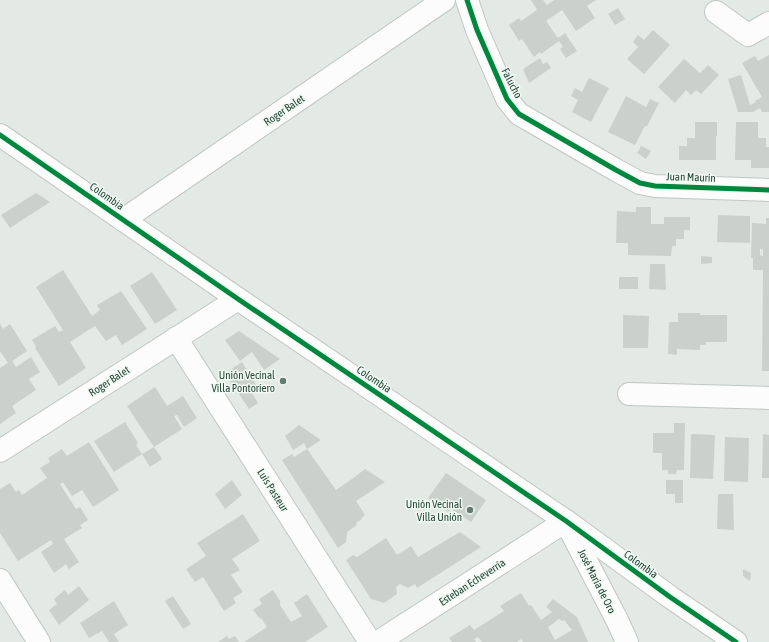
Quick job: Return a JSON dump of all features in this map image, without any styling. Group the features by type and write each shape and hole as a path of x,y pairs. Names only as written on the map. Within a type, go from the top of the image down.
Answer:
{"street":[{"name":"Roger Balet","path":"123,220 444,0"},
{"name":"Falucho","path":"466,0 477,30 507,99 520,114 616,170"},
{"path":"716,12 748,35 769,24"},
{"name":"Colombia","path":"0,135 238,299 566,521 670,597 736,642"},
{"name":"Juan Maurín","path":"616,170 640,182 655,186 769,190"},
{"name":"Roger Balet","path":"0,451 238,299"},
{"name":"Luis Pasteur","path":"176,338 370,642"},
{"path":"629,394 769,398"},
{"name":"Esteban Echeverría","path":"378,642 566,521"},
{"name":"José María de Oro","path":"566,521 627,642"},
{"path":"0,580 39,642"}],"building":[{"path":"531,0 543,0 547,5 554,0 596,0 587,6 595,18 576,31 562,10 546,21 558,38 565,33 577,51 566,58 560,49 563,47 559,41 541,54 540,52 534,57 522,39 519,41 509,25 519,18 521,21 537,10"},
{"path":"618,8 625,19 615,25 608,14"},
{"path":"653,30 670,45 644,74 627,59 638,47 633,42 638,35 644,40"},
{"path":"769,55 769,112 762,112 760,108 753,112 738,112 728,79 741,75 750,105 756,102 755,101 762,97 742,63 755,56 758,61"},
{"path":"540,58 543,64 547,62 551,68 529,83 523,69"},
{"path":"684,59 700,73 708,65 719,75 701,94 696,90 691,95 686,90 675,103 658,87"},
{"path":"589,78 609,88 591,122 572,112 578,100 571,96 575,88 582,92"},
{"path":"626,96 646,107 650,99 659,103 635,145 608,132"},
{"path":"695,122 717,122 716,160 679,160 679,146 687,146 687,138 695,138"},
{"path":"736,122 758,122 758,138 766,138 766,147 769,147 769,168 751,168 751,160 735,160"},
{"path":"641,146 651,151 646,159 637,153"},
{"path":"36,193 50,202 10,228 1,215"},
{"path":"636,207 651,207 651,224 664,224 664,217 690,217 690,230 684,230 684,239 676,239 676,246 672,246 671,256 628,255 628,243 616,243 617,211 636,212"},
{"path":"718,215 750,216 750,243 717,242"},
{"path":"766,218 769,218 769,371 762,371 763,270 753,270 753,258 751,258 752,223 766,224","holes":["760,249 763,249 763,256 760,255"]},
{"path":"701,256 712,257 712,263 701,264"},
{"path":"650,264 665,264 666,290 649,289"},
{"path":"63,270 92,316 100,310 97,305 121,291 147,329 122,345 116,335 106,341 95,326 70,342 86,368 59,386 35,348 36,347 32,340 55,326 59,332 63,330 36,287"},
{"path":"152,272 177,310 155,324 130,286"},
{"path":"619,277 638,277 638,289 619,289"},
{"path":"678,313 727,315 727,342 706,342 706,345 700,345 700,350 677,349 677,355 668,354 669,322 678,322"},
{"path":"623,315 649,316 648,348 623,348"},
{"path":"0,324 3,329 10,324 27,351 12,361 16,367 31,357 40,372 29,379 36,390 12,406 16,413 0,424 0,368 8,363 0,351"},
{"path":"239,331 280,359 264,370 252,352 240,361 225,340"},
{"path":"242,362 257,386 250,390 258,403 249,409 225,373"},
{"path":"155,387 167,406 183,396 197,418 184,427 177,415 174,416 182,429 154,447 127,406"},
{"path":"125,422 138,443 136,445 142,454 114,472 94,441"},
{"path":"674,423 685,423 684,470 677,470 676,474 668,474 668,470 662,470 662,453 653,453 653,433 674,433"},
{"path":"299,425 321,440 307,449 304,443 293,450 285,436"},
{"path":"691,434 715,435 713,479 690,478"},
{"path":"763,434 769,435 769,478 762,478"},
{"path":"725,437 749,438 748,482 724,481"},
{"path":"89,442 119,490 93,507 82,490 72,496 63,482 60,484 76,509 80,507 88,520 80,525 82,528 64,539 79,562 69,569 66,564 54,573 41,552 53,544 51,540 18,561 0,533 0,489 10,483 16,492 19,490 22,495 47,478 40,468 50,462 48,458 62,449 67,456"},
{"path":"154,447 162,459 150,467 142,454"},
{"path":"307,449 336,490 365,469 385,482 356,501 365,515 356,523 357,525 347,532 346,542 338,548 282,460 292,454 294,457"},
{"path":"446,473 486,500 471,522 451,509 448,512 428,498"},
{"path":"232,480 242,495 225,509 215,494"},
{"path":"666,480 683,480 683,503 675,503 675,494 666,494"},
{"path":"718,494 733,494 734,530 717,529"},
{"path":"243,514 260,541 232,559 240,570 231,575 243,592 233,598 236,603 224,611 203,577 195,582 186,569 206,556 197,543"},
{"path":"460,532 481,547 417,588 415,584 408,588 400,584 396,587 397,594 384,603 371,599 346,560 353,555 357,557 386,538 397,555 411,546 418,557"},
{"path":"743,569 751,573 750,581 743,576"},
{"path":"79,586 89,600 59,625 49,610 57,604 54,599 65,590 68,595"},
{"path":"273,590 280,601 280,605 291,622 302,616 294,603 307,594 328,627 305,642 244,642 267,627 253,610 262,604 259,599"},
{"path":"521,593 529,606 531,605 541,620 552,612 546,607 553,599 577,617 588,642 523,642 521,639 517,642 482,642 478,637 474,639 476,642 452,642 449,638 470,625 474,630 504,611 500,606","holes":["559,619 562,621 564,620 572,630 555,640 548,627"]},
{"path":"173,596 191,624 183,629 165,601"},
{"path":"114,601 128,625 114,634 119,642 109,642 102,631 89,638 80,623"},
{"path":"227,636 229,639 235,636 239,642 218,642"}],"cycle path":[{"path":"467,0 477,30 507,99 519,114 640,183 655,186 769,190"},
{"path":"0,135 238,299 566,521 670,597 736,642"}],"place":[{"name":"Unión Vecinal Villa Pontoriero","path":"283,381"},
{"name":"Unión Vecinal Villa Unión","path":"470,510"}]}
